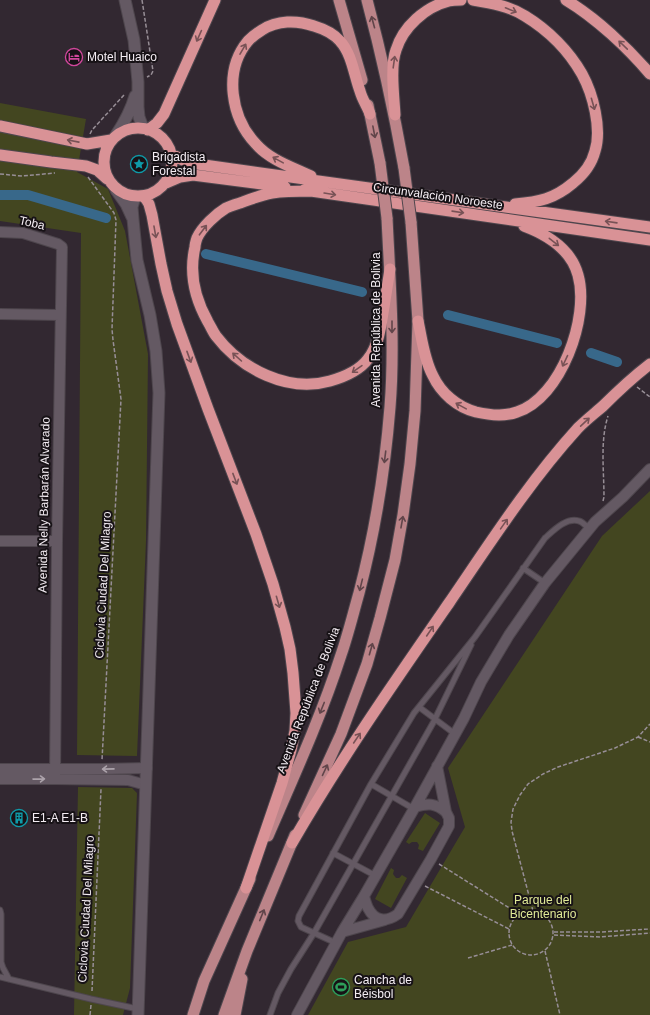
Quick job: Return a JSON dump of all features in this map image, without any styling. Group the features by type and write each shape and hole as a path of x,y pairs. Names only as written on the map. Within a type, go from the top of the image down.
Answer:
{"highway":[{"path":"146,129 157,123 164,114 215,0"},
{"path":"394,115 393,68 396,50 403,35 413,22 426,10 448,1 461,0"},
{"path":"473,0 512,9 539,26 563,47 579,69 588,88 595,108 598,130 596,150 589,164 580,177 564,190 546,200 491,206"},
{"path":"566,0 588,15 608,32 625,47 650,74"},
{"path":"326,182 280,162 256,145 246,132 237,113 233,88 236,62 248,40 267,26 282,22 304,22 327,31 340,41 349,55 360,92 370,114"},
{"path":"0,126 87,144 114,137 136,128 146,129 159,135 167,144 171,154 172,169 166,183 159,189 151,194 139,197"},
{"path":"108,181 104,170 103,160 106,149 114,137"},
{"name":"Circunvalación Noroeste","path":"171,154 183,160 197,164 650,227"},
{"path":"0,155 86,166 96,170 116,190 125,195 146,199 149,204 162,271 177,324 256,534 273,584 290,649 296,713 292,744 282,783 246,888"},
{"name":"Circunvalación Noroeste","path":"166,183 180,177 194,175 650,240"},
{"path":"312,191 271,193 226,208 211,220 197,239 193,255 192,274 195,292 215,335 228,349 243,363 260,373 278,380 303,385 323,383 339,379 357,370 368,360 378,340 390,268"},
{"path":"418,321 426,359 432,376 442,390 456,403 469,410 483,414 501,416 517,412 530,406 552,385 574,342 581,296 578,275 568,255 559,245 535,230 507,219"},
{"path":"292,843 328,782 363,729 428,633 547,464 579,427 631,379 650,364"}],"main road":[{"name":"Avenida República de Bolivia","path":"193,1015 204,980 297,770 329,690 353,617 379,500 390,406 392,355 392,319 387,218 380,163 370,114 356,56 339,0"},
{"path":"224,1015 247,951 292,843 341,734 367,664 395,560 403,515 415,411 418,321 411,222 404,168 382,60 367,0"},
{"path":"235,1015 247,951"},
{"path":"186,1015 204,980"}],"street":[{"path":"125,0 136,55 139,117 146,129"},
{"path":"114,137 125,122 138,86"},
{"path":"116,190 126,204 133,219"},
{"path":"139,197 132,207 137,260 150,315 156,351 159,392 139,1012"},
{"name":"Toba","path":"0,232 23,233 58,244"},
{"name":"Avenida Nelly Barbarán Alvarado","path":"55,774 62,250 62,247 58,244"},
{"path":"0,314 60,315"},
{"path":"297,1015 342,932 415,808 481,682 509,636 545,583 588,529 623,497 650,469"},
{"path":"0,541 57,540"},
{"path":"342,932 392,918 398,914 431,859 449,826 449,818 446,812 437,766"},
{"path":"0,779 102,769 146,768"},
{"path":"0,769 101,780 128,780 146,785"},
{"path":"415,808 423,804 430,804 439,806 446,812"},
{"path":"364,896 371,913 378,918 385,920"}],"lane":[{"path":"336,943 301,927 298,921 298,916 371,784 414,713 475,637 544,538 557,527 568,521 578,520 588,529"},
{"path":"523,568 545,583"},
{"path":"270,1015 278,993 291,969 314,933 435,719 475,637"},
{"path":"419,707 455,734"},
{"path":"371,784 415,808"},
{"path":"333,853 376,876"},
{"path":"0,910 1,962 9,979"},
{"path":"0,977 139,1012"}],"path":[{"name":"Ciclovia Ciudad Del Milagro","path":"86,166 89,179 114,213 116,220 112,329 121,399 102,769"},
{"path":"0,174 22,176 60,173"},
{"path":"631,379 639,389 650,397"},
{"path":"602,506 604,497 605,425 609,414"},
{"path":"533,911 512,831 511,822 513,809 520,795 528,784 543,774 558,767 615,748 638,737 650,724"},
{"path":"638,737 650,742"},
{"name":"Ciclovia Ciudad Del Milagro","path":"90,1015 92,999 101,780"},
{"path":"431,859 520,914"},
{"path":"417,881 509,929"},
{"path":"533,911 548,918 554,932 552,942 545,951 538,955 523,955 517,951 509,940 509,929 514,918 520,914 533,911"},
{"path":"554,932 600,932 650,929"},
{"path":"553,935 600,937 650,933"},
{"path":"468,958 512,945"},
{"path":"545,951 560,1015"}],"green space":[{"path":"0,103 86,119 77,172 108,189 125,231 148,354 146,541 137,756 77,755 81,233 0,221"},
{"name":"Parque del Bicentenario","path":"650,491 650,1015 308,1015 348,942 406,927 465,827 448,768 602,536"},
{"path":"78,787 132,788 137,793 130,988 123,1015 74,1015"},
{"path":"425,813 440,823 423,851 418,849 419,845 417,842 412,842 409,844 406,842"},
{"path":"391,868 394,870 393,874 396,878 399,878 402,875 407,878 391,908 375,899"}],"waterway":[{"path":"0,195 28,195 106,218"},
{"path":"206,254 362,292"},
{"path":"448,315 557,343"},
{"path":"591,353 617,362"}],"place":[{"name":"Motel Huaico","path":"74,57"},
{"name":"Brigadista Forestal","path":"139,164"},
{"name":"E1-A E1-B","path":"19,818"},
{"name":"Cancha de Béisbol","path":"341,987"}]}
